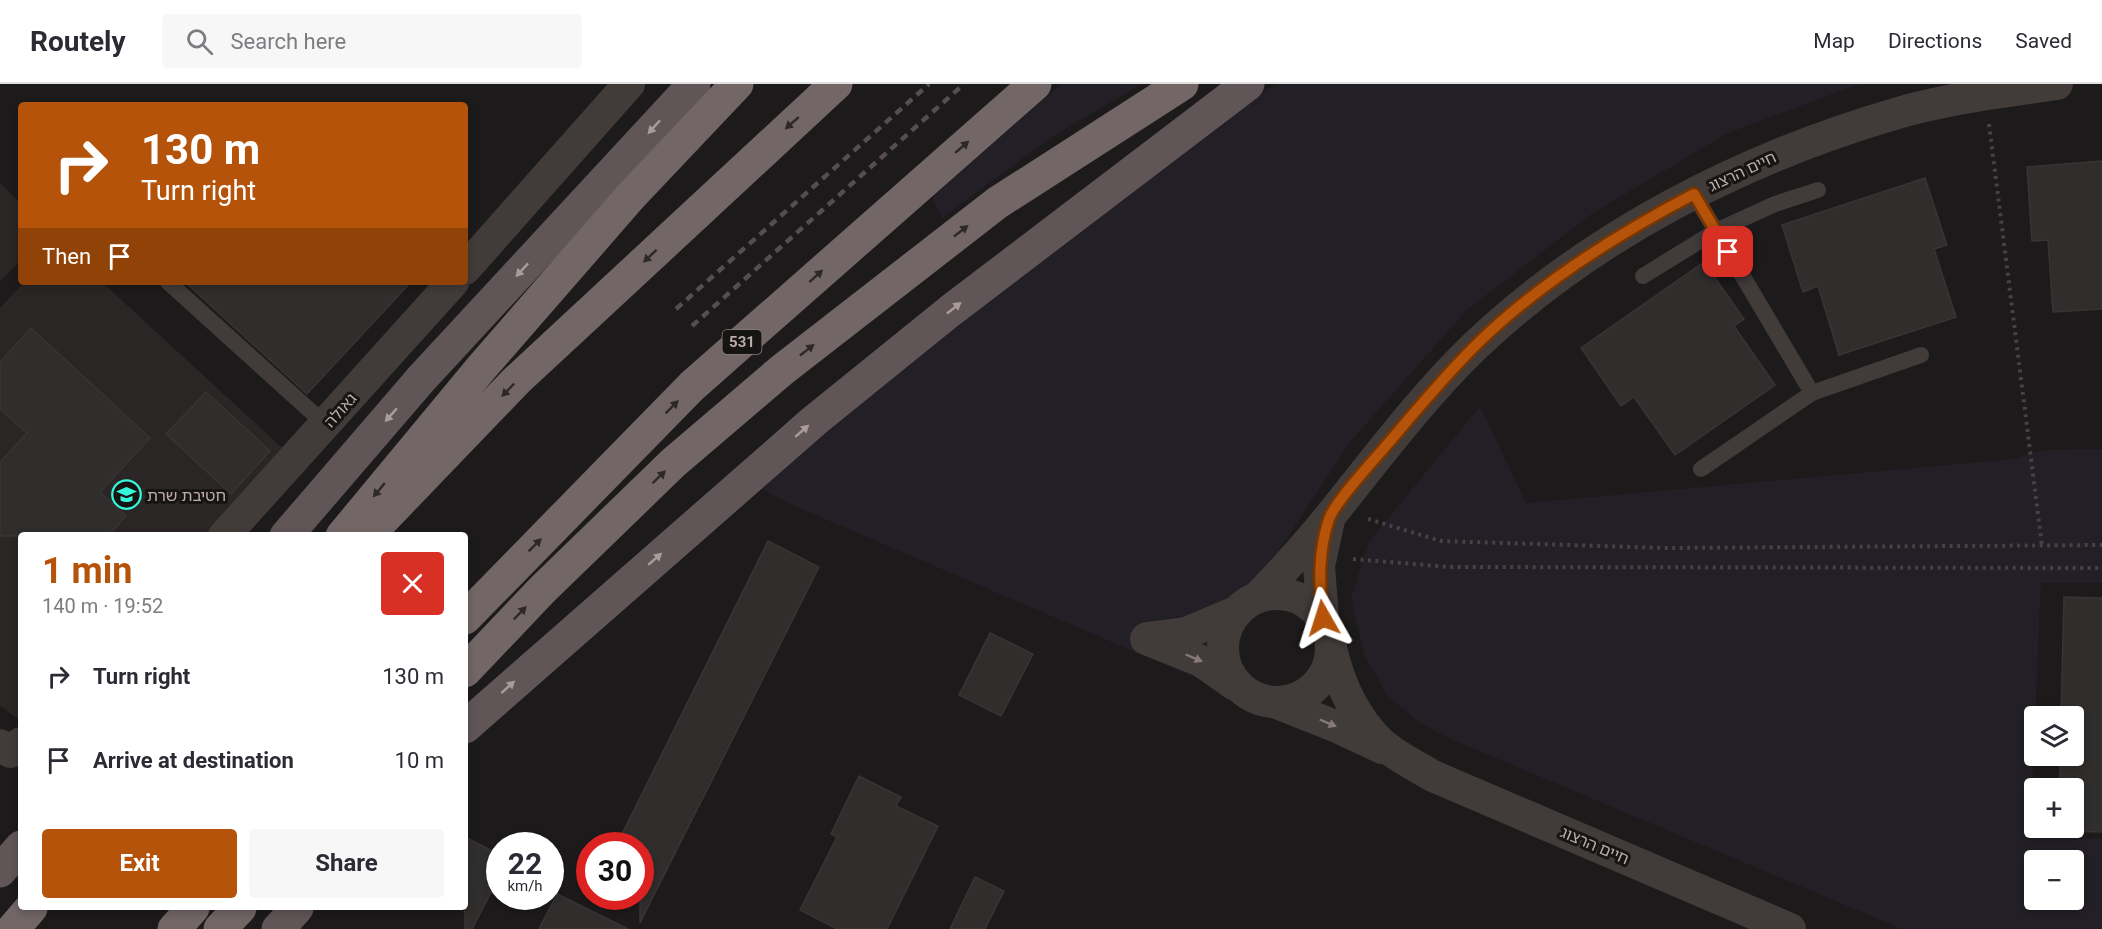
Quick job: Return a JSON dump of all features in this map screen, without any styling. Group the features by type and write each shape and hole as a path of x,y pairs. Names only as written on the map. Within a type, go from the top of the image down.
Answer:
{"highway":[{"path":"345,532 482,368 630,197 737,84"},
{"path":"372,532 516,381 836,84"},
{"name":"531","path":"468,615 692,386 1035,84"},
{"path":"468,668 542,590 673,463 782,370 997,203 1182,84"},
{"path":"13,929 29,910"},
{"path":"174,929 191,910"},
{"path":"220,929 238,910"}],"main road":[{"path":"289,532 421,380 694,84"},
{"path":"468,724 814,421 950,311 1248,84"},
{"path":"0,871 18,850"},
{"path":"278,929 295,910"}],"street":[{"path":"468,266 629,84"},
{"name":"חיים הרצוג","path":"1248,604 1333,512 1376,457 1474,347 1535,296 1583,260 1694,194 1738,172 1813,140 1900,112 1986,94 2057,84"},
{"name":"גאולה","path":"228,532 450,285"},
{"name":"חיים הרצוג","path":"1323,618 1320,588 1321,556 1333,512"},
{"path":"1277,593 1295,596 1311,604 1323,618 1330,635 1332,652 1327,670 1317,685 1303,696 1286,702 1274,702 1250,696 1201,661 1146,639 1186,633 1277,593"},
{"path":"1236,686 1226,670 1222,652 1224,634 1248,604"},
{"name":"חיים הרצוג","path":"1332,652 1337,675 1358,713 1381,743 1433,776 1790,929"},
{"name":"חיים הרצוג","path":"1274,702 1335,726 1402,757"},
{"path":"0,745 10,752 18,745"}],"lane":[{"path":"1643,276 1716,231 1775,204 1818,190"},
{"path":"1694,194 1812,393"},
{"path":"171,285 326,425"},
{"path":"1701,469 1812,393 1921,355"}],"path":[{"path":"1986,94 2042,546"},
{"path":"1333,512 1441,541 1665,548 2102,545"},
{"path":"1321,556 1450,567 2102,568"}],"shaded area":[{"path":"1061,84 1142,84 1052,137 942,218 932,197"},
{"path":"1276,84 1860,84 1728,133 1593,213 1467,310 1351,441 1274,558 1217,630 1228,692 792,505 751,483 992,286"},
{"path":"0,183 18,200 18,262 0,282"},
{"name":"חטיבת שרת","path":"21,285 105,285 290,455 215,532 18,532 18,719 0,706 0,308"},
{"path":"1480,406 1526,503 2013,459 2044,450 2102,449 2102,583 2041,583 2036,706 2024,706 2024,766 2033,766 2033,778 2024,778 2024,838 2102,839 2102,929 1902,929 1448,738 1418,722 1387,695 1365,657 1351,599 1368,543"}],"building":[{"path":"2102,161 2102,309 2053,312 2048,240 2032,241 2027,167"},
{"path":"1925,178 1947,245 1934,249 1956,317 1839,355 1818,286 1803,292 1782,225"},
{"path":"1704,262 1744,319 1734,326 1775,385 1675,455 1634,397 1621,406 1581,348"},
{"path":"188,285 408,285 307,394"},
{"path":"31,328 150,438 100,492 126,516 112,532 18,532 18,536 0,536 0,462 27,433 0,409 0,362"},
{"path":"206,392 270,451 231,494 166,434"},
{"path":"768,541 819,567 654,895 654,832 623,832"},
{"path":"2064,597 2102,598 2102,832 2084,832 2084,778 2060,778 2060,766 2084,766 2084,706 2061,706"},
{"path":"990,633 1033,654 1001,716 959,695"},
{"path":"859,776 901,797 896,806 938,826 887,929 837,929 800,910 837,837 831,834"},
{"path":"468,839 486,848 486,902 472,929 465,929 465,910 468,910"},
{"path":"975,877 1004,891 985,929 950,929"},
{"path":"564,897 576,903 576,910 589,910 628,929 539,929 549,910 564,910"},
{"path":"640,910 647,910 640,923"}],"railway":[{"path":"676,309 929,84"},
{"path":"692,326 964,84"}],"place":[{"name":"חטיבת שרת","path":"126,495"}],"route":[{"path":"1323,618 1319,566 1330,516 1369,465 1474,347 1535,296 1583,260 1694,194 1728,252"}]}
